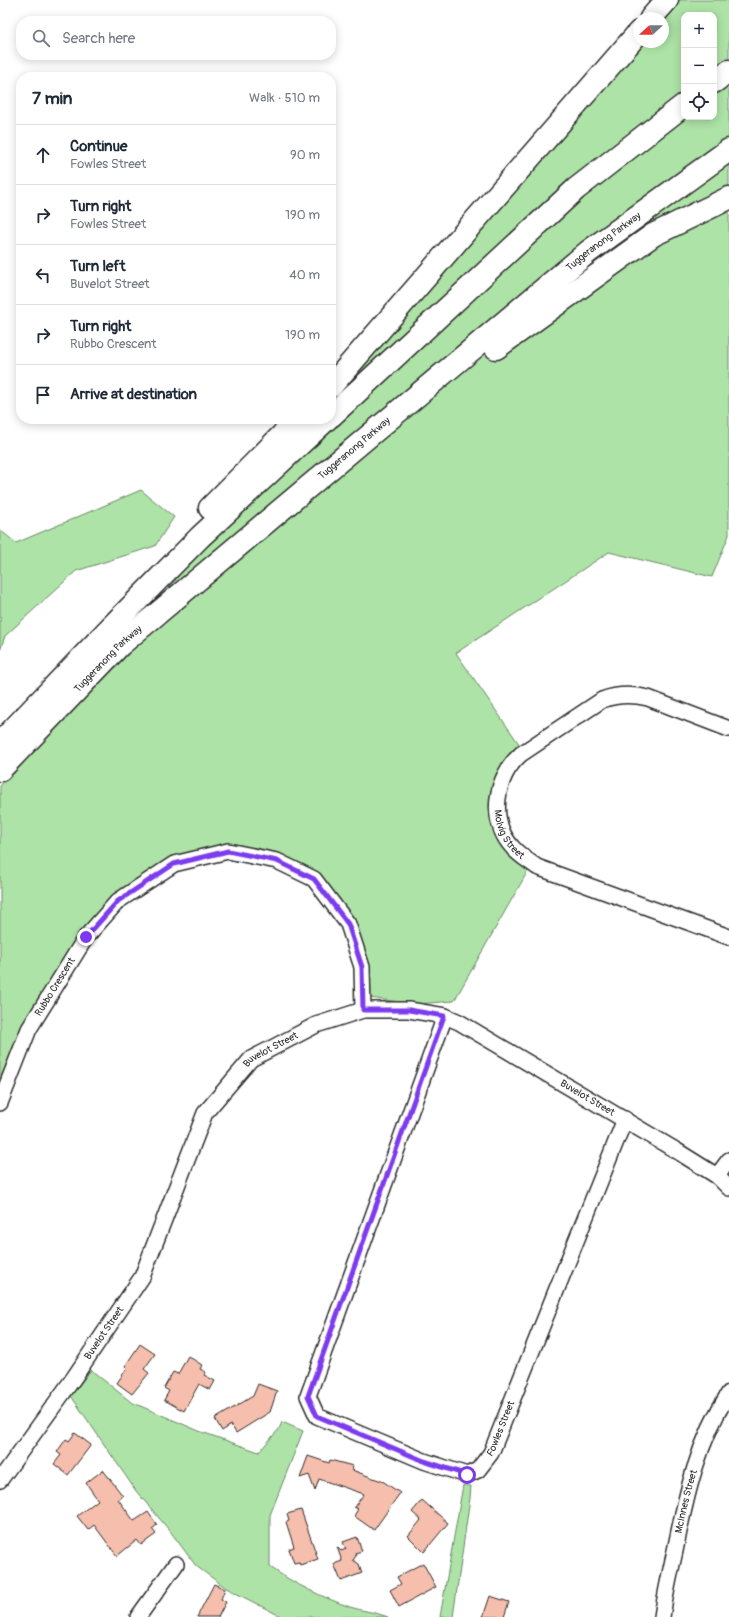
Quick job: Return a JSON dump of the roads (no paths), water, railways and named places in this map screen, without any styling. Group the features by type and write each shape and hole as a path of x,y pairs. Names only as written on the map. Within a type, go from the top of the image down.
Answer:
{"highway":[{"path":"656,12 667,0"},
{"path":"336,380 633,39"},
{"path":"717,80 729,71"},
{"path":"336,411 576,189 681,108"},
{"name":"Tuggeranong Parkway","path":"0,770 120,645 588,252 729,150"},
{"path":"255,532 534,319 611,264 653,235 729,198"},
{"path":"112,626 191,528 293,424"},
{"name":"Tuggeranong Parkway","path":"0,743 200,537 322,424"}],"street":[{"name":"Molvig Street","path":"729,729 648,698 637,695 612,696 596,704 517,758 502,779 497,801 502,829 507,839 513,848 538,867 729,937"},
{"name":"Rubbo Crescent","path":"0,1103 29,1029 86,937 118,901 174,864 228,851 277,861 314,879 348,924 362,967 363,1010"},
{"name":"Buvelot Street","path":"0,1480 73,1379 142,1277 205,1113 251,1059 316,1025 363,1010 409,1010 444,1016 459,1022 625,1119 716,1176 729,1188"},
{"name":"Fowles Street","path":"444,1016 308,1396 317,1416 424,1461 467,1475 478,1470 491,1453 625,1119"},
{"path":"716,1176 729,1160"},
{"name":"McInnes Street","path":"662,1617 678,1532 700,1448 715,1414 729,1393"},
{"path":"138,1617 176,1564"}]}
